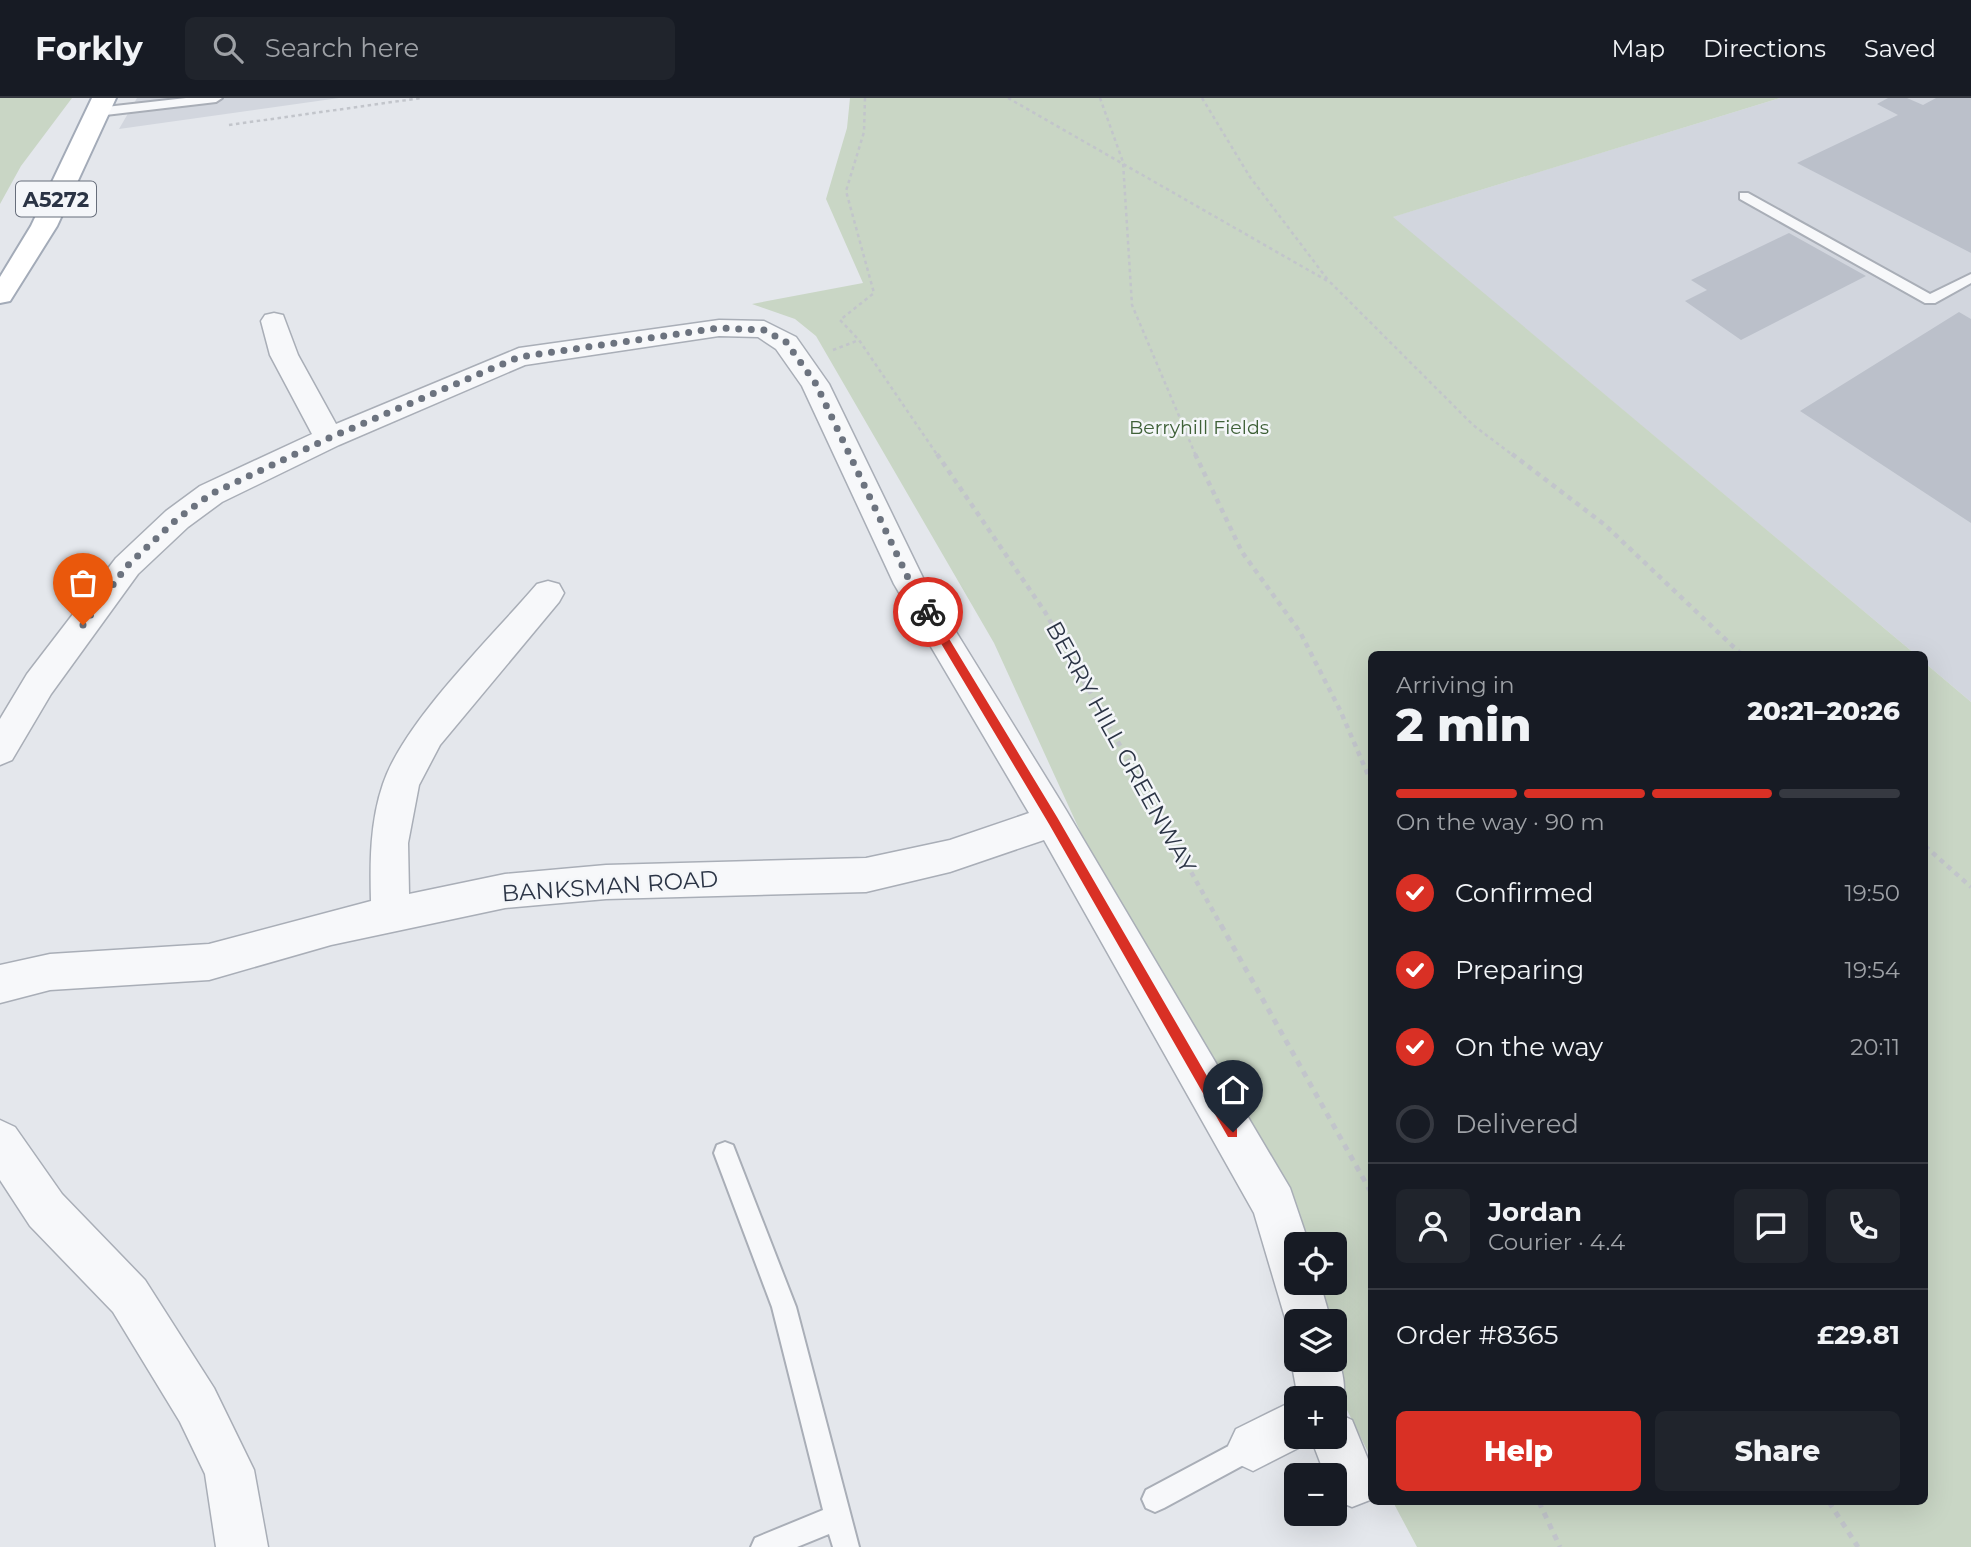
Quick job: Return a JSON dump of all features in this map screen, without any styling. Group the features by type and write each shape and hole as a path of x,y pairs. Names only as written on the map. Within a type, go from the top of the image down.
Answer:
{"main road":[{"name":"A5272","path":"0,295 13,280 50,212 101,105"}],"street":[{"path":"274,321 284,355 329,438"},
{"path":"0,750 39,684 137,557 177,519 211,494 329,438 519,357 719,328 764,330 786,342 816,384 911,584 1053,821 1274,1204 1284,1238"},
{"path":"390,914 389,843 401,784 428,735 548,593"},
{"name":"BANKSMAN ROAD","path":"0,984 50,972 209,962 331,927 505,891 606,882 866,875 950,856 1053,821"},
{"path":"0,1142 46,1210 129,1296 197,1405 229,1471 242,1547"},
{"path":"1253,1446 1284,1430"},
{"path":"1340,1449 1352,1482"}],"lane":[{"path":"101,105 216,98"},
{"path":"1744,196 1930,300 1971,278"},
{"path":"725,1153 784,1307 846,1547"},
{"path":"1154,1499 1253,1446"},
{"path":"764,1547 838,1517"}],"path":[{"path":"229,125 421,98"},
{"name":"BERRY HILL GREENWAY","path":"865,98 863,132 846,191 874,293 840,320 859,341 1045,612 1368,1187"},
{"path":"1008,98 1331,284"},
{"path":"1100,98 1123,162 1132,305 1179,421 1242,552 1300,632 1340,710 1368,775"},
{"path":"1202,98 1250,177 1331,284 1473,425 1605,525 1738,651"},
{"path":"1928,849 1971,887"},
{"path":"1540,1505 1560,1547"},
{"path":"1831,1505 1858,1547"}],"shaded area":[{"path":"137,98 339,98 119,129"},
{"path":"1780,98 1971,98 1971,702 1928,666 1928,651 1911,651 1392,217"}],"green space":[{"path":"0,98 72,98 21,166 0,204"},
{"name":"Berryhill Fields","path":"850,98 1780,98 1393,217 1911,651 1368,651 1368,1452 1347,1410 1347,1386 1335,1386 1328,1372 1347,1372 1347,1309 1299,1309 1292,1295 1347,1295 1347,1232 1284,1232 1284,1277 994,643 816,336 795,319 752,304 863,283 826,199 847,128"},
{"path":"1928,666 1971,702 1971,1547 1417,1547 1395,1505 1928,1505"}],"building":[{"path":"1888,98 1907,98 1923,105 1936,98 1971,98 1971,253 1797,163 1898,115 1877,104"},
{"path":"1789,233 1866,276 1741,340 1685,301 1707,290 1691,280"},
{"path":"1959,312 1971,319 1971,523 1800,411"}],"way so far":[{"path":"83,625 127,566 177,519 211,494 329,438 519,357 569,347 719,328 764,330 786,342 816,384 911,584 928,612"}],"route":[{"path":"928,612 1233,1132"}]}
